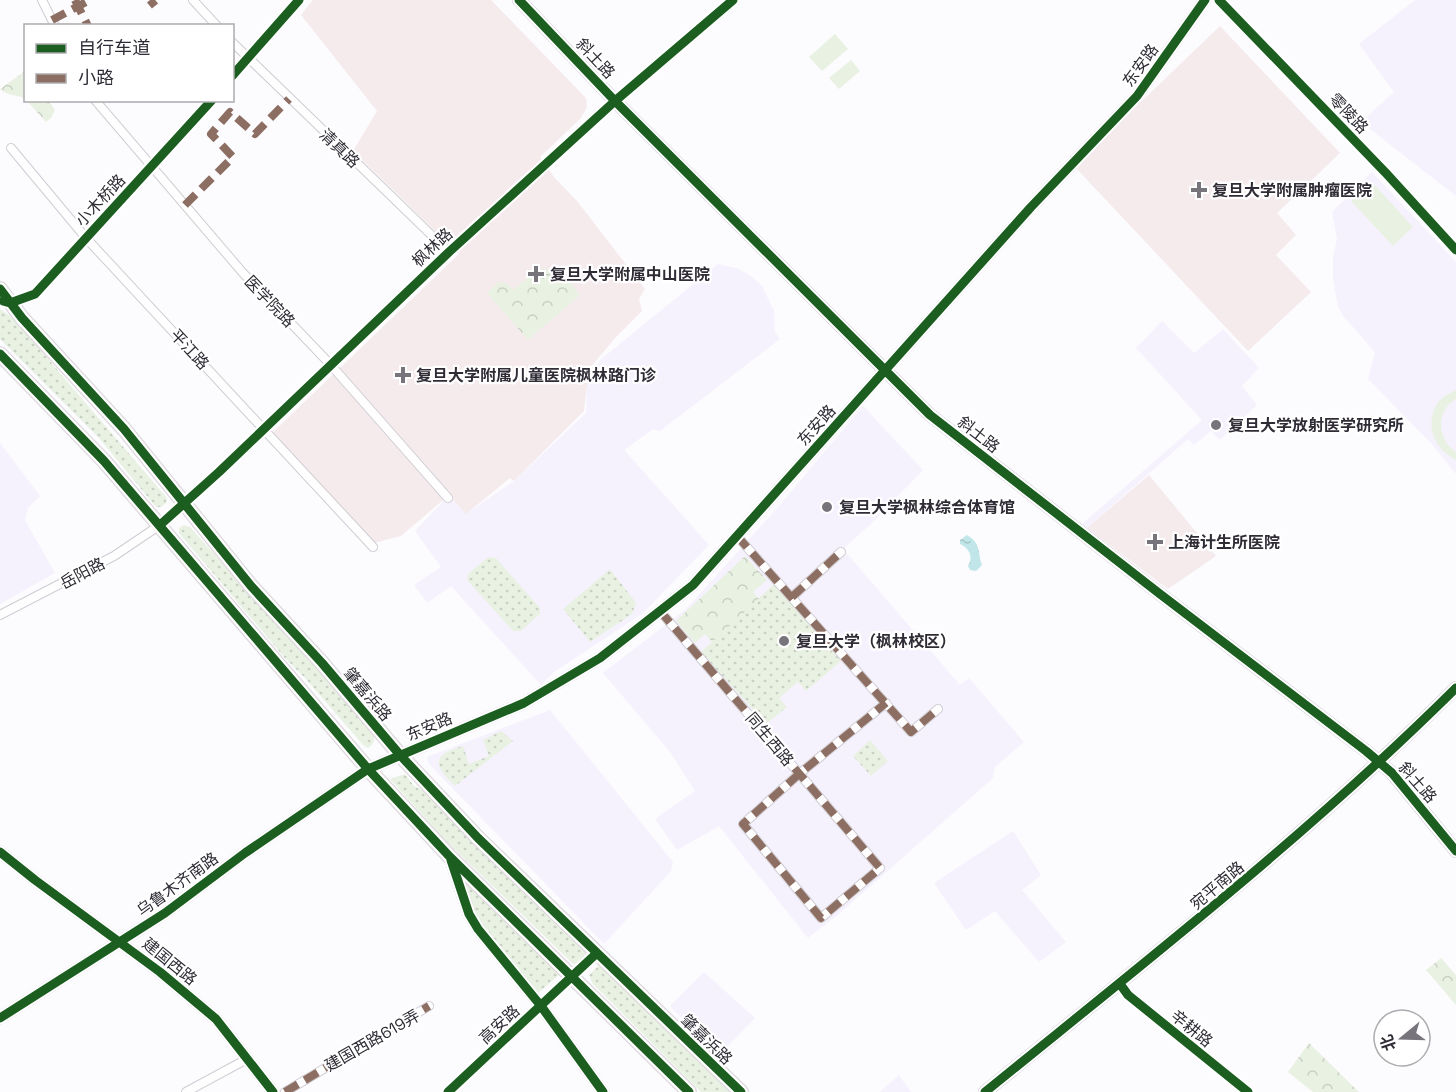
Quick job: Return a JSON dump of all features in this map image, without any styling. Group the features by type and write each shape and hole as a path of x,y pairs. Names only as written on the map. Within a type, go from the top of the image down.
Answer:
{"main road":[{"name":"斜土路","path":"519,0 615,101 930,415 1379,762 1392,773 1456,851"},
{"name":"肇嘉浜路","path":"0,289 5,302 124,429 251,586 322,663 400,755 478,838 741,1092"},
{"path":"0,354 104,461 368,769 450,857 689,1092"},
{"name":"宛平南路","path":"985,1092 1244,882 1379,762 1456,687"}],"street":[{"path":"42,0 54,24"},
{"path":"193,0 215,24"},
{"path":"234,74 299,0"},
{"name":"枫林路","path":"160,525 449,252 615,101 733,0"},
{"name":"东安路","path":"368,769 524,703 600,658 693,585 1031,207 1137,96 1205,0"},
{"name":"零陵路","path":"1219,0 1385,172 1456,250"},
{"name":"清真路","path":"234,44 449,252"},
{"name":"医学院路","path":"97,102 243,273 330,364 448,498"},
{"name":"小木桥路","path":"5,302 34,294 210,102"},
{"name":"平江路","path":"11,148 86,238 374,546"},
{"name":"岳阳路","path":"0,615 114,556 160,525"},
{"path":"737,536 911,732 938,709"},
{"path":"792,597 841,552"},
{"name":"同生西路","path":"660,611 880,868 821,918 743,824 799,774"},
{"path":"799,774 886,703"},
{"name":"乌鲁木齐南路","path":"0,1018 165,913 245,853 368,769"},
{"name":"建国西路","path":"0,852 35,880 121,941 216,1019 273,1092"},
{"path":"450,857 469,914 478,928 542,1006 603,1092"},
{"name":"高安路","path":"448,1092 597,953"},
{"name":"辛耕路","path":"1120,984 1128,995 1248,1092"},
{"name":"建国西路619弄","path":"285,1092 429,1006"},
{"path":"186,1092 247,1059"}],"shaded area":[{"name":"复旦大学附属中山医院","path":"313,0 491,0 586,98 587,107 581,118 540,157 645,289 639,299 642,311 589,369 584,411 514,481 510,478 466,514 449,495 401,536 374,543 272,433 459,254 353,151 377,111 301,15"},
{"path":"1415,0 1456,0 1456,196 1361,122 1394,92 1359,44"},
{"name":"复旦大学附属肿瘤医院","path":"1220,26 1340,153 1277,213 1296,235 1276,255 1311,292 1248,351 1074,166"},
{"path":"1372,172 1456,262 1456,474 1431,443 1368,379 1375,352 1338,307 1333,279 1333,257 1337,239 1332,212"},
{"path":"718,264 739,269 762,286 774,311 775,332 780,339 660,431 653,429 624,450 709,545 642,614 554,672 541,685 451,586 427,603 414,585 441,567 415,531 450,494 467,513 514,481 586,413 587,380 600,360"},
{"name":"复旦大学放射医学研究所","path":"1162,321 1194,353 1223,329 1259,368 1242,386 1257,405 1220,440 1211,431 1194,445 1188,439 1087,528 1082,524 1202,420 1136,348"},
{"name":"复旦大学（枫林校区）","path":"863,406 923,470 875,520 843,549 960,685 969,678 1024,742 995,767 993,778 840,913 808,938 719,826 677,850 655,819 695,791 670,752 603,673 686,609 779,506"},
{"path":"0,443 40,496 28,508 25,520 55,573 0,604"},
{"name":"上海计生所医院","path":"1149,475 1216,556 1168,589 1087,528"},
{"path":"550,710 673,862 671,871 604,944 429,764 427,757"},
{"path":"1013,831 1041,875 1022,890 1066,942 1039,962 995,911 966,930 934,883"},
{"path":"704,972 755,1018 718,1056 670,1006"},
{"path":"899,1075 911,1092 880,1092"}],"green space":[{"path":"835,34 848,49 822,71 809,57"},
{"path":"851,60 860,71 839,89 829,78"},
{"path":"24,72 24,99 7,94 0,89"},
{"path":"28,102 50,102 55,110 46,122"},
{"path":"1372,182 1413,227 1393,246 1351,201"},
{"path":"539,268 562,272 580,295 528,340 487,293 499,282 506,283 513,290"},
{"path":"0,309 13,318 167,498 166,503 161,507 156,507 99,438 0,339"},
{"path":"1456,390 1456,399 1444,411 1441,425 1445,440 1456,452 1456,460 1442,450 1437,443 1432,420 1433,412 1439,402"},
{"path":"184,525 190,527 374,732 374,741 368,748 284,657 179,533 179,528"},
{"path":"745,556 767,580 753,592 759,599 712,642 705,634 695,643 676,621"},
{"path":"488,557 496,558 540,608 540,614 521,631 513,631 467,580 468,574"},
{"path":"610,569 636,603 632,614 590,642 563,609"},
{"path":"774,584 841,661 806,691 798,682 779,698 787,707 766,724 701,652"},
{"path":"501,731 513,741 455,786 442,772 439,762 445,753 463,746 469,764 489,756 483,740"},
{"path":"870,740 888,761 871,776 853,756"},
{"path":"405,774 414,786 427,792 586,948 586,957 578,964 573,964 443,838 390,779"},
{"path":"459,870 561,973 537,994 489,938 470,907"},
{"path":"1441,958 1456,975 1456,1005 1426,970"},
{"path":"599,965 608,968 732,1092 701,1092 593,984 589,975"},
{"path":"1309,1043 1359,1092 1313,1092 1288,1072"}],"water":[{"path":"967,535 972,538 978,548 982,565 976,571 970,570 968,566 971,559 970,553 960,544 960,540"}],"marked path":[{"path":"75,0 87,24"},
{"path":"52,20 90,0"},
{"path":"150,0 155,6"},
{"path":"185,205 233,157 211,134 230,112 255,134 289,99"},
{"path":"737,536 911,732 938,709"},
{"path":"792,597 841,552"},
{"path":"660,611 880,868 821,918 743,824 799,774 886,703"},
{"path":"285,1092 429,1006"}],"cycle path":[{"path":"234,74 299,0"},
{"path":"519,0 615,101 930,415 1366,751 1392,773 1456,851"},
{"path":"160,525 219,472 449,252 615,101 733,0"},
{"path":"0,1018 165,913 245,853 368,769 524,703 600,658 693,585 1031,207 1137,96 1205,0"},
{"path":"1219,0 1385,172 1456,250"},
{"path":"3,301 10,303 35,294 210,102"},
{"path":"0,289 22,318 124,429 251,586 322,663 400,755 478,838 741,1092"},
{"path":"0,354 104,461 368,769 450,857 689,1092"},
{"path":"985,1092 1226,896 1343,794 1456,688"},
{"path":"0,852 160,972 216,1019 273,1092"},
{"path":"451,860 469,914 478,929 541,1006 603,1092"},
{"path":"448,1092 597,953"},
{"path":"1120,984 1128,995 1248,1092"}],"place":[{"name":"复旦大学附属肿瘤医院","path":"1199,190"},
{"name":"复旦大学附属中山医院","path":"536,274"},
{"name":"复旦大学附属儿童医院枫林路门诊","path":"403,375"},
{"name":"复旦大学放射医学研究所","path":"1216,425"},
{"name":"复旦大学枫林综合体育馆","path":"827,507"},
{"name":"上海计生所医院","path":"1155,542"},
{"name":"复旦大学（枫林校区）","path":"784,641"}]}
